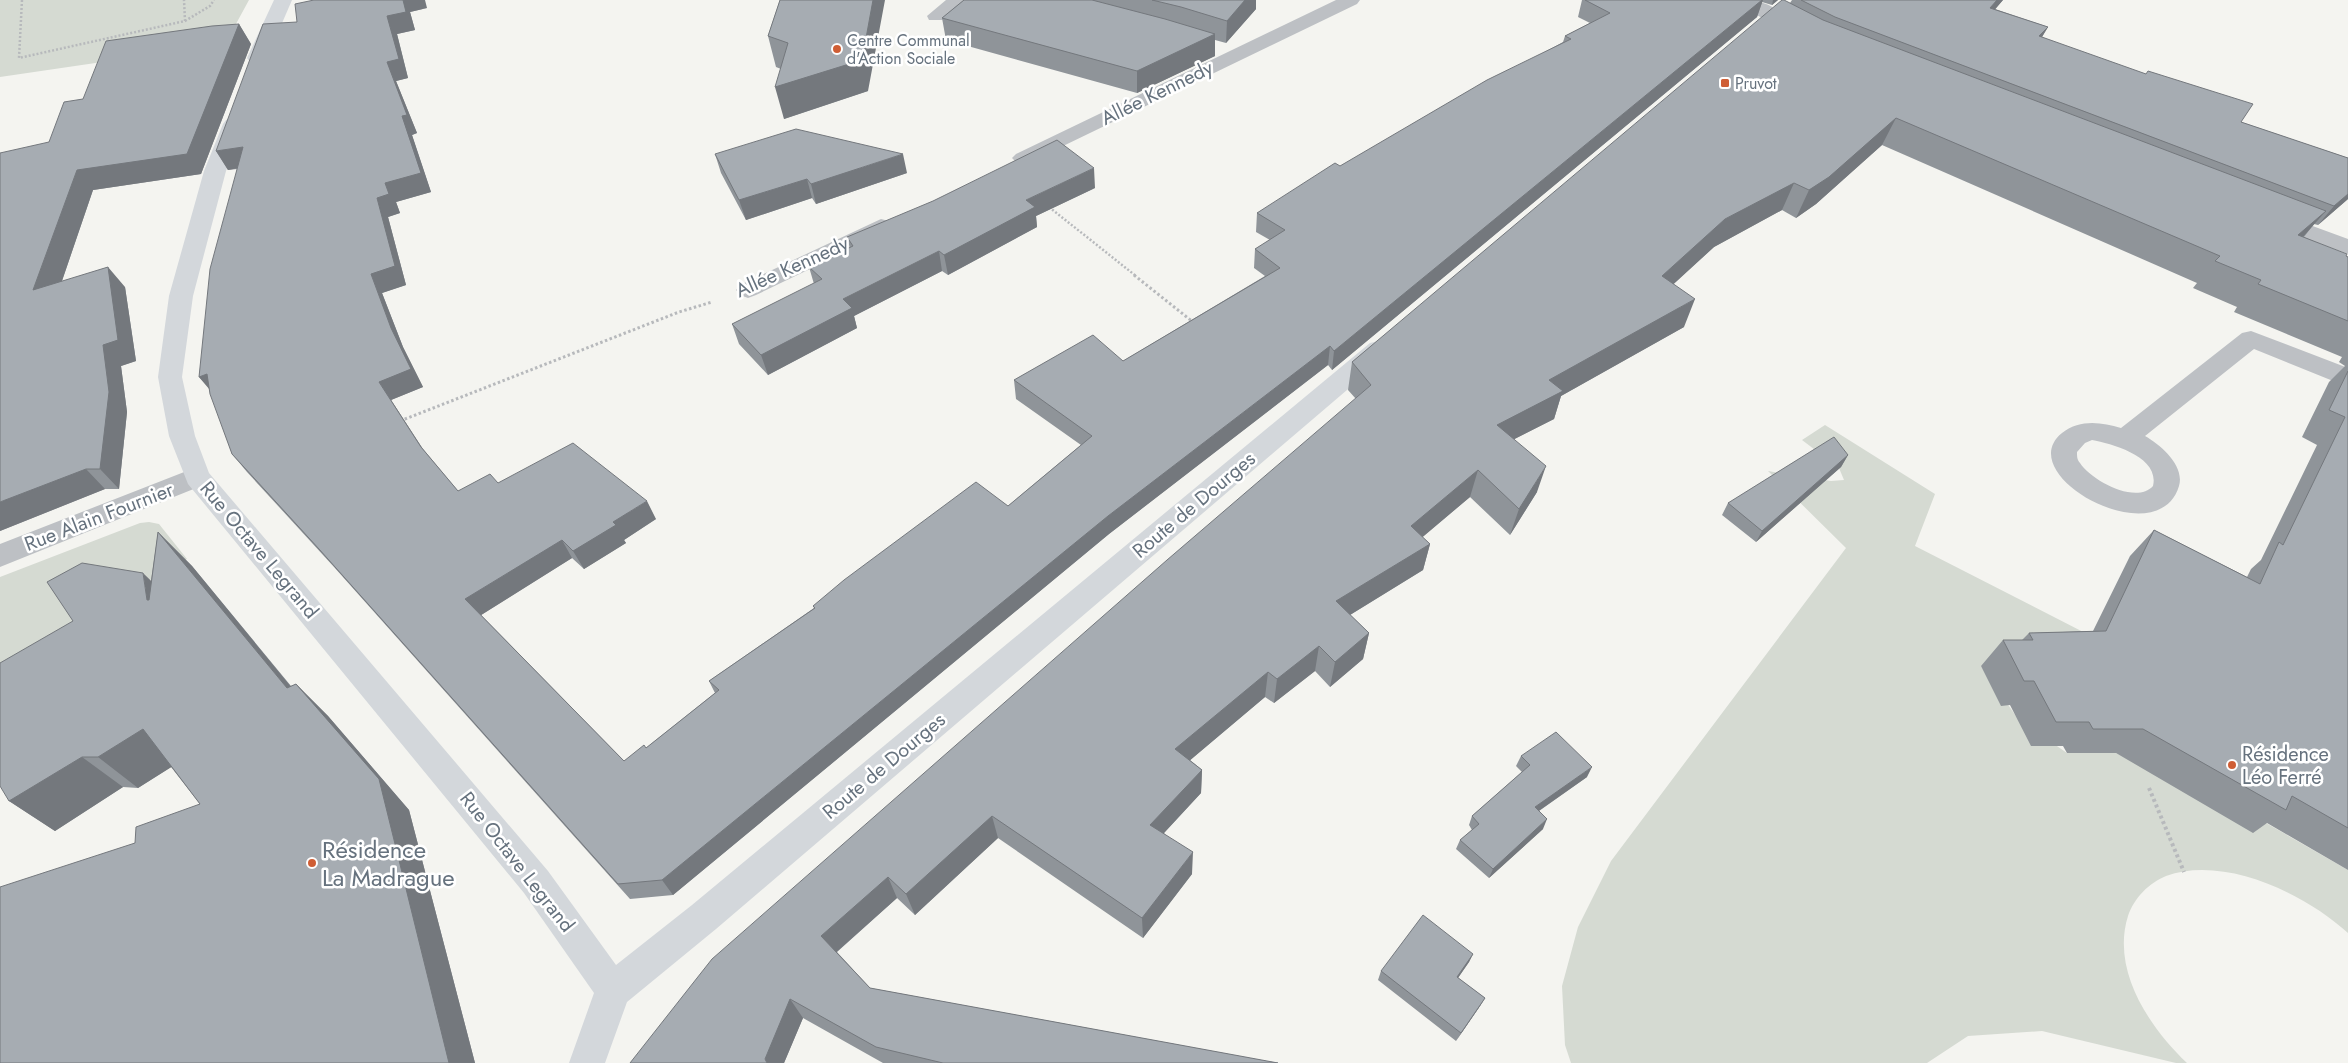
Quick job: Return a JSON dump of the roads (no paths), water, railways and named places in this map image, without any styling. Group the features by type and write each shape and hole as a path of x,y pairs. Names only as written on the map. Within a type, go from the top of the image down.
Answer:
{"main road":[{"path":"249,80 264,38 283,0"},
{"name":"Rue Octave Legrand","path":"240,105 215,171 181,296 170,377 182,436 197,477 536,882 613,990"},
{"name":"Route de Dourges","path":"613,990 710,913 1396,334"},
{"path":"587,1063 613,990"}],"street":[{"path":"936,16 958,0"},
{"name":"Allée Kennedy","path":"1009,164 1351,0"},
{"path":"1743,0 1773,19"},
{"path":"1209,46 1237,55"},
{"path":"2256,211 2348,247"},
{"name":"Allée Kennedy","path":"748,290 901,216"},
{"path":"2125,438 2251,339 2348,378"},
{"name":"Rue Alain Fournier","path":"0,556 197,477"}],"place":[{"name":"Centre Communal d'Action Sociale","path":"837,49"},
{"name":"Pruvot","path":"1725,83"},
{"name":"Résidence Léo Ferré","path":"2232,765"},
{"name":"Résidence La Madrague","path":"312,863"}]}
